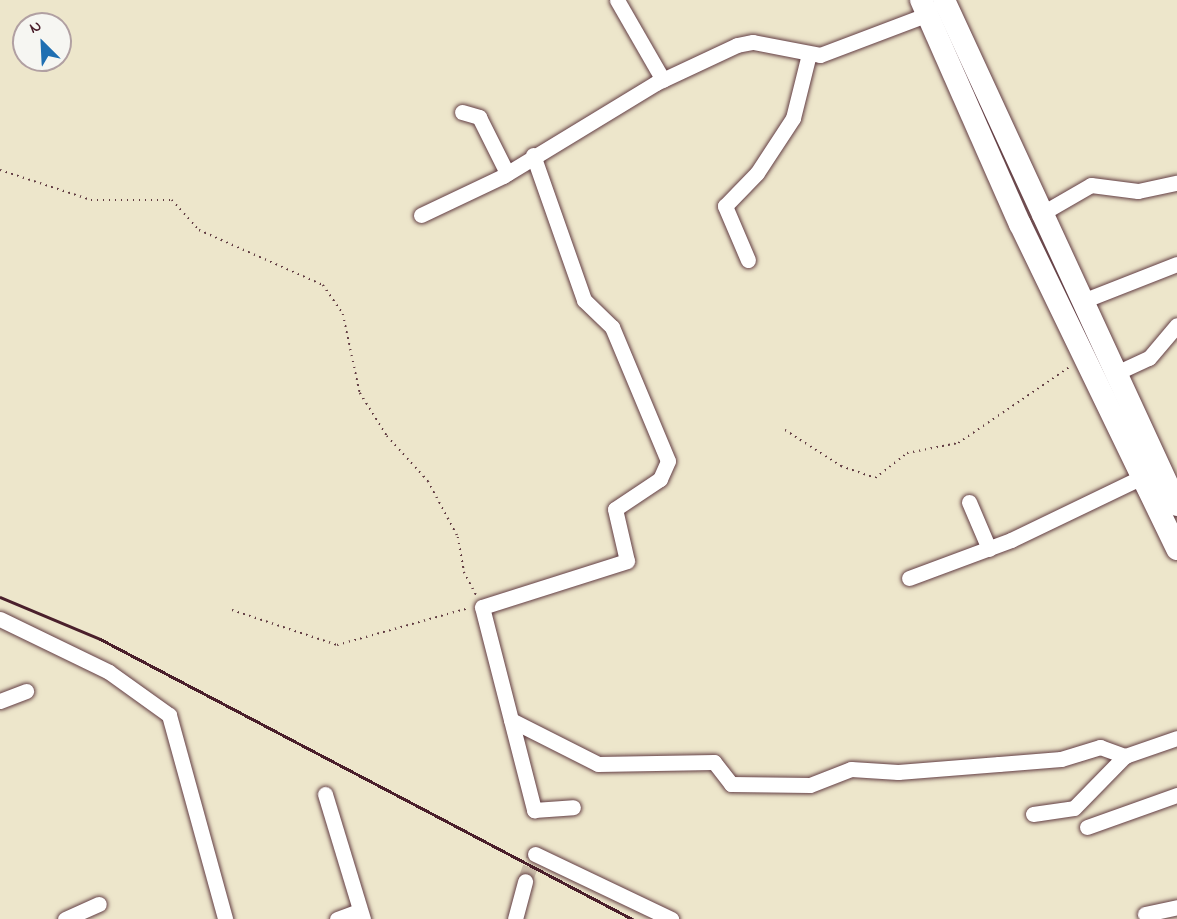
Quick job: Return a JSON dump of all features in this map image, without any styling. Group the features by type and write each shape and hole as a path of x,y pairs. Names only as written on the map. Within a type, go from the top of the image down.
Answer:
{"highway":[{"path":"944,0 1039,215 1045,252 1080,302 1177,505"},
{"path":"923,8 1045,252 1084,357 1177,549"}],"street":[{"path":"616,0 663,80"},
{"path":"421,215 507,173 532,155 663,80 747,42 809,54 828,54 923,8"},
{"path":"748,260 725,206 757,173 793,118 809,54"},
{"path":"462,112 479,117 507,173"},
{"path":"532,155 586,303 612,327 668,461 660,479 615,509 627,561 520,599 482,607 534,810 573,807"},
{"path":"1039,215 1091,184 1138,191 1177,183"},
{"path":"1080,302 1177,264"},
{"path":"1114,374 1149,358 1177,325"},
{"path":"909,578 989,549 1142,477"},
{"path":"969,502 989,549"},
{"path":"0,620 109,672 169,715 225,919"},
{"path":"0,701 26,691"},
{"path":"511,720 598,764 714,762 731,784 810,785 851,769 898,772 1061,759 1100,747 1125,756"},
{"path":"1033,814 1074,808 1125,756 1177,738"},
{"path":"325,794 361,915 337,919"},
{"path":"1086,827 1177,795"},
{"path":"535,854 671,919"},
{"path":"515,919 525,881"},
{"path":"65,919 99,904"},
{"path":"1144,914 1177,907"}],"path":[{"path":"0,170 91,200 172,200 199,230 323,285 343,314 360,393 387,436 428,481 458,537 464,572 482,607 453,609 367,640 337,645 232,610"},
{"path":"785,430 841,466 875,478 907,453 958,442 1084,357"}],"tunnel":[{"path":"525,881 535,854"}],"railway":[{"path":"0,597 100,639 632,919"}]}
